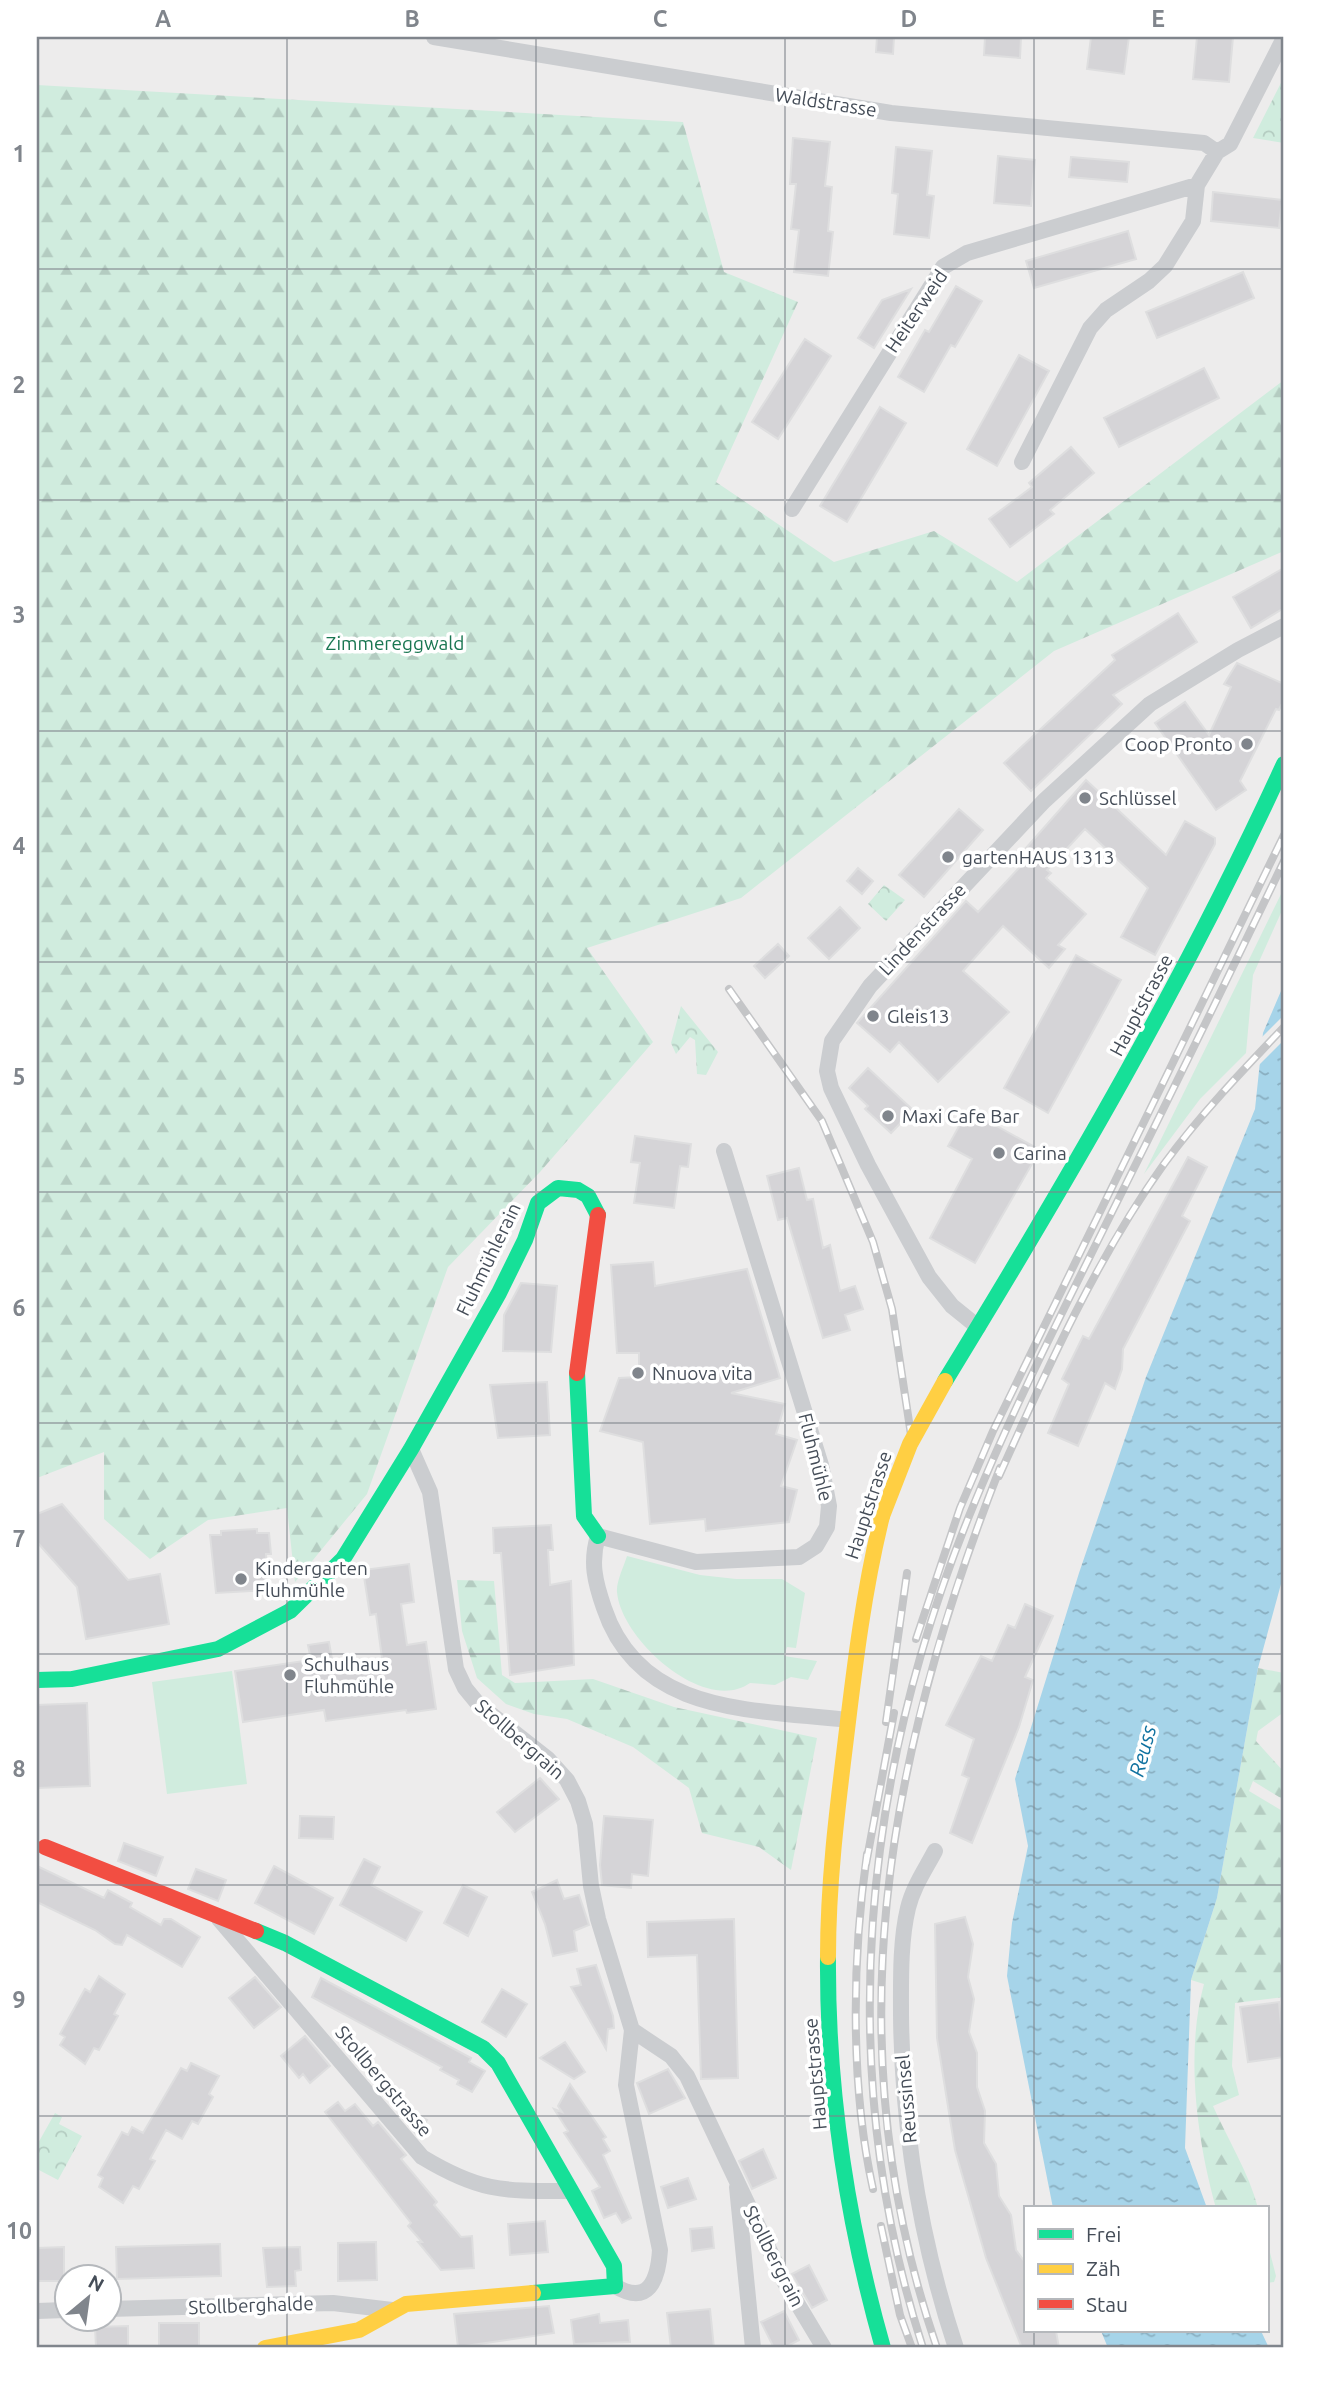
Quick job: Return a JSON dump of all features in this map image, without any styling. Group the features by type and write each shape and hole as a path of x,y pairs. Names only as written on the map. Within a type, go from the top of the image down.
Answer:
{"street":[{"name":"Waldstrasse","path":"434,37 891,113 1204,143 1217,152"},
{"path":"1022,463 1090,328 1107,310 1149,281 1165,266 1193,221 1198,200 1197,185 1217,152 1230,144 1284,38"},
{"name":"Heiterweid","path":"792,509 943,267 967,253 1197,185"},
{"name":"Lindenstrasse","path":"978,1327 952,1306 929,1277 868,1165 831,1088 827,1071 832,1041 854,1007 1029,815 1150,704 1238,650 1284,626"},
{"name":"Hauptstrasse","path":"883,2348 865,2281 845,2176 834,2078 828,1974 834,1835 864,1589 883,1512 910,1444 1045,1218 1169,997 1247,848 1284,764"},
{"name":"Fluhmühle","path":"598,1535 696,1562 778,1561 808,1553 827,1527 829,1506 821,1465 724,1151"},
{"name":"Fluhmühlerain","path":"37,1680 72,1679 218,1649 290,1611 343,1559 411,1449 504,1282 525,1240 538,1203 558,1188 582,1192 592,1198 598,1213 577,1377 584,1516 598,1535"},
{"name":"Stollbergrain","path":"411,1449 430,1492 456,1669 465,1688 479,1705 548,1759 567,1780 578,1801 585,1824 591,1886 598,1919 632,2030 626,2085 660,2250 659,2268 647,2289 640,2294 629,2294 615,2286"},
{"path":"598,1535 593,1573 603,1606 620,1643 643,1671 697,1700 741,1709 848,1720"},
{"name":"Stollbergstrasse","path":"46,1847 285,1943 483,2048 498,2063 568,2191 614,2266 615,2286"},
{"name":"Reussinsel","path":"935,1851 914,1889 907,1912 901,1984 902,2068 908,2144 926,2250 956,2348"},
{"name":"Stollbergstrasse","path":"215,1914 422,2157 457,2177 498,2191 568,2191"},
{"name":"Stollbergrain","path":"632,2030 671,2056 687,2076 785,2283 824,2348"},
{"path":"737,2183 753,2348"},
{"path":"265,2348 359,2330 406,2304 615,2286"},
{"name":"Stollberghalde","path":"122,2309 333,2303 392,2310"}],"green space":[{"path":"1284,77 1284,143 1253,138"},
{"name":"Zimmereggwald","path":"37,85 683,122 724,272 798,302 716,482 834,562 934,531 1017,582 1284,380 1284,551 1054,651 741,898 587,948 653,1042 540,1172 448,1267 367,1494 295,1582 287,1508 208,1520 150,1559 104,1519 104,1452 37,1478"},
{"path":"884,885 905,900 886,921 868,904"},
{"path":"1284,888 1284,906 1253,975 1246,1053 1200,1099 1144,1174"},
{"path":"681,1006 718,1052 706,1075 697,1074 695,1040 690,1037 676,1054 671,1043"},
{"path":"627,1556 700,1575 736,1579 782,1579 805,1593 796,1648 787,1647 784,1656 817,1661 808,1680 791,1677 775,1685 750,1683 732,1690 711,1689 689,1681 668,1667 633,1631 622,1611 617,1588"},
{"path":"457,1580 494,1581 502,1675 515,1683 593,1679 674,1707 817,1738 791,1870 759,1847 702,1833 689,1788 633,1747 567,1719 534,1714 506,1704 477,1678 462,1631"},
{"path":"1258,1668 1284,1673 1284,1712 1258,1731 1256,1741 1284,1772 1284,1800 1253,1781 1249,1791 1284,1812 1284,1997 1235,2003 1232,2066 1239,2095 1213,2106 1244,2169 1257,2206 1215,2206 1199,2125 1194,2067 1198,2011 1204,1984 1191,1980 1217,1898"},
{"path":"232,1671 247,1784 167,1794 152,1682"},
{"path":"55,2113 62,2117 59,2124 82,2136 58,2180 37,2169 37,2145"},
{"path":"1268,2245 1276,2276 1274,2282 1268,2283"}],"water":[{"name":"Reuss","path":"1284,984 1284,1573 1258,1668 1217,1898 1191,1980 1185,2148 1206,2206 1053,2206 1007,1976 1012,1923 1028,1846 1015,1779 1079,1573 1146,1377 1255,1109 1263,1033"},
{"path":"1101,2332 1261,2332 1269,2348 1108,2348"}],"pier":[{"path":"1284,1015 1284,1040 1256,1068 1259,1040"}],"building":[{"path":"877,37 894,37 893,54 876,52"},
{"path":"985,37 1021,37 1020,58 984,55"},
{"path":"1091,37 1129,37 1124,74 1087,69"},
{"path":"1197,37 1233,37 1229,82 1193,79"},
{"path":"793,138 830,142 825,186 832,187 828,231 833,232 828,276 794,272 799,230 791,229 796,184 790,184"},
{"path":"896,147 932,151 927,195 934,196 929,238 894,234 898,194 892,193"},
{"path":"998,156 1035,160 1031,206 994,203"},
{"path":"1071,157 1129,162 1127,182 1069,177"},
{"path":"1213,192 1282,200 1279,228 1211,221"},
{"path":"1128,231 1136,259 1034,288 1026,261"},
{"path":"1243,272 1254,298 1157,338 1146,312"},
{"path":"956,286 982,301 955,347 951,345 924,392 898,377 925,330 929,332"},
{"path":"911,289 874,348 858,338 882,300"},
{"path":"805,339 831,356 778,439 752,422"},
{"path":"1019,355 1049,371 997,466 967,449"},
{"path":"1204,368 1219,398 1119,447 1104,418"},
{"path":"880,407 906,423 847,522 820,506"},
{"path":"1071,447 1094,473 1050,510 1054,514 1010,547 989,519 1032,487 1029,483"},
{"path":"1284,568 1284,608 1251,628 1233,597"},
{"path":"1178,613 1197,642 1113,695 1122,704 1031,791 1004,763 1115,660 1112,655"},
{"path":"1237,663 1284,684 1284,699 1279,710 1276,709 1240,781 1246,790 1216,810 1155,723 1185,702 1209,735 1231,687 1224,684"},
{"path":"1086,780 1166,855 1185,821 1215,838 1215,844 1155,955 1121,937 1148,888 1085,829 1047,870 1051,873 1046,878 1086,914 1058,945 1065,949 1049,968 1003,926 963,971 1009,1012 938,1082 899,1042 890,1052 857,1023 966,901 978,912 1032,854 1026,848"},
{"path":"959,809 983,830 924,897 899,875"},
{"path":"858,868 873,881 862,894 847,881"},
{"path":"840,907 860,928 829,959 808,938"},
{"path":"778,944 789,956 765,978 754,966"},
{"path":"1076,955 1121,980 1048,1113 1004,1088"},
{"path":"868,1068 913,1110 891,1133 865,1109 868,1106 849,1088"},
{"path":"968,1110 1040,1150 975,1263 930,1238 972,1159 948,1146"},
{"path":"635,1136 691,1144 688,1167 680,1166 674,1208 634,1203 640,1163 631,1162"},
{"path":"1188,1157 1207,1167 1182,1216 1190,1221 1123,1349 1122,1369 1115,1389 1105,1383 1078,1446 1048,1433 1069,1384 1062,1379 1083,1336 1089,1339"},
{"path":"799,1168 807,1200 813,1199 823,1248 830,1245 840,1291 855,1286 863,1309 845,1315 850,1330 823,1338 787,1218 778,1220 767,1176"},
{"path":"653,1262 655,1286 747,1269 780,1378 731,1393 785,1404 776,1434 797,1440 781,1486 797,1490 789,1522 706,1531 705,1519 650,1524 643,1442 600,1431 619,1378 639,1377 639,1353 617,1353 611,1265"},
{"path":"521,1283 557,1286 551,1352 503,1351 504,1315"},
{"path":"547,1382 550,1435 498,1438 490,1385"},
{"path":"62,1504 128,1580 160,1574 169,1624 86,1639 77,1587 37,1542 37,1514"},
{"path":"551,1525 553,1550 548,1550 550,1585 571,1581 574,1665 510,1675 501,1553 494,1553 493,1528"},
{"path":"257,1529 257,1533 269,1533 271,1554 266,1554 268,1590 216,1593 210,1535 221,1535 221,1531"},
{"path":"409,1564 414,1602 401,1604 407,1645 426,1642 436,1709 407,1713 406,1710 326,1721 324,1710 243,1722 235,1671 311,1660 308,1645 329,1642 333,1665 382,1658 376,1614 370,1615 363,1570"},
{"path":"1025,1604 1053,1616 1025,1677 1033,1680 1019,1727 972,1843 950,1833 969,1778 962,1775 974,1739 946,1725 981,1656 992,1661 1008,1625 1015,1628"},
{"path":"87,1703 90,1786 37,1788 37,1705"},
{"path":"540,1778 559,1799 515,1832 497,1812"},
{"path":"300,1816 334,1817 333,1839 299,1838"},
{"path":"604,1816 653,1820 648,1876 632,1874 631,1888 602,1885 600,1865"},
{"path":"124,1843 163,1857 156,1876 118,1861"},
{"path":"364,1859 380,1867 371,1885 422,1912 406,1941 340,1905"},
{"path":"37,1866 104,1898 108,1890 132,1903 130,1907 161,1925 164,1919 171,1919 200,1937 182,1967 127,1935 122,1945 115,1944 95,1930 37,1902"},
{"path":"274,1866 333,1898 314,1934 255,1903"},
{"path":"196,1869 226,1880 218,1901 188,1889"},
{"path":"557,1880 564,1899 579,1895 589,1925 574,1931 577,1951 553,1956 545,1924 532,1892"},
{"path":"463,1885 487,1897 468,1936 444,1923"},
{"path":"965,1917 973,1944 968,1977 974,1999 969,2032 977,2053 977,2087 985,2111 984,2143 996,2164 999,2196 1011,2215 1016,2250 1024,2261 1024,2332 1056,2332 1059,2348 1022,2348 986,2258 955,2150 937,2038 935,1924"},
{"path":"734,1919 738,2078 701,2079 697,1955 648,1957 647,1922"},
{"path":"596,1965 613,2016 614,2028 608,2029 606,2049 571,1987 581,1985 577,1969"},
{"path":"99,1976 125,1994 114,2014 118,2016 99,2050 94,2048 85,2064 60,2045 65,2037 60,2034 85,1989 90,1992"},
{"path":"255,1977 281,2007 254,2028 229,1998"},
{"path":"321,1978 471,2058 469,2062 485,2071 472,2092 457,2084 459,2080 440,2070 442,2067 312,1997"},
{"path":"502,1989 527,2004 506,2037 482,2022"},
{"path":"1279,2002 1284,2057 1248,2062 1240,2007"},
{"path":"305,2036 330,2066 310,2083 303,2074 299,2078 281,2056"},
{"path":"565,2042 585,2072 574,2079 540,2058"},
{"path":"191,2063 219,2076 209,2094 213,2097 198,2124 192,2121 182,2139 166,2130 150,2159 155,2161 139,2189 133,2186 123,2203 99,2187 103,2178 98,2175 122,2132 128,2135 132,2127 143,2133 181,2068 187,2071"},
{"path":"668,2069 685,2098 649,2114 637,2083"},
{"path":"570,2084 606,2137 603,2139 610,2151 603,2155 631,2218 622,2223 616,2213 604,2218 592,2191 600,2187 564,2133 568,2131 554,2109 562,2112 558,2106"},
{"path":"338,2102 345,2111 355,2104 373,2126 378,2122 406,2155 401,2159 437,2202 434,2205 461,2237 472,2236 474,2268 441,2270 418,2242 422,2242 408,2226 411,2223 325,2112"},
{"path":"402,2106 427,2120 418,2136 398,2113"},
{"path":"763,2149 776,2178 752,2189 739,2161"},
{"path":"688,2178 696,2199 668,2208 661,2187"},
{"path":"545,2221 548,2252 510,2255 508,2224"},
{"path":"712,2227 714,2248 692,2251 690,2229"},
{"path":"376,2242 377,2280 338,2281 338,2243"},
{"path":"220,2244 221,2276 122,2279 122,2262 116,2262 116,2247"},
{"path":"64,2247 64,2262 52,2262 52,2281 37,2281 37,2248"},
{"path":"300,2247 301,2270 295,2271 296,2286 267,2287 263,2248"},
{"path":"809,2265 827,2300 812,2308 792,2274"},
{"path":"549,2306 554,2333 458,2347 454,2314"},
{"path":"710,2309 714,2348 671,2348 667,2313"},
{"path":"784,2311 799,2340 784,2348 774,2348 761,2322"},
{"path":"599,2314 600,2323 628,2320 630,2342 574,2344 571,2320"},
{"path":"159,2323 199,2323 199,2347 159,2347"},
{"path":"122,2326 128,2326 128,2348 96,2348 95,2332 122,2332"}],"railway":[{"path":"916,1639 960,1508 993,1431 1284,835"},
{"path":"923,2348 895,2242 877,2136 870,2029 873,1922 885,1816 906,1710 936,1606 974,1504 1006,1430 1284,861"},
{"path":"729,989 822,1121 873,1242 892,1309 911,1435"},
{"path":"999,1476 1074,1316 1139,1200 1192,1128 1284,1027"},
{"path":"937,2348 905,2235 887,2123 881,2013 887,1903 903,1794 927,1685 960,1577 1000,1468"},
{"path":"886,1722 907,1573"},
{"path":"866,1864 894,1713"},
{"path":"867,1854 858,1936 856,2022 860,2108 873,2189"},
{"path":"881,2226 900,2315 912,2348"}],"traffic: fast":[{"path":"945,1381 1124,1077 1207,922 1284,764"},
{"path":"37,1680 72,1679 218,1649 290,1611 343,1559 411,1449 499,1293 525,1240 538,1203 558,1188 578,1190 588,1196 598,1215"},
{"path":"577,1373 584,1516 598,1536"},
{"path":"256,1931 285,1943 483,2048 498,2063 614,2266 615,2286 533,2293"},
{"path":"828,1957 835,2105 859,2252 883,2348"}],"traffic: slow":[{"path":"882,1516 910,1444 945,1381"},
{"path":"828,1957 834,1847 849,1710 865,1599 882,1516"},
{"path":"265,2348 359,2330 406,2304 533,2293"}],"traffic: jam":[{"path":"577,1373 598,1215"},
{"path":"45,1847 256,1931"}],"place":[{"name":"Coop Pronto","path":"1247,744"},
{"name":"Schlüssel","path":"1085,798"},
{"name":"gartenHAUS 1313","path":"948,857"},
{"name":"Gleis13","path":"873,1016"},
{"name":"Maxi Cafe Bar","path":"888,1116"},
{"name":"Carina","path":"999,1153"},
{"name":"Nnuova vita","path":"638,1373"},
{"name":"Kindergarten Fluhmühle","path":"241,1579"},
{"name":"Schulhaus Fluhmühle","path":"290,1675"}]}
